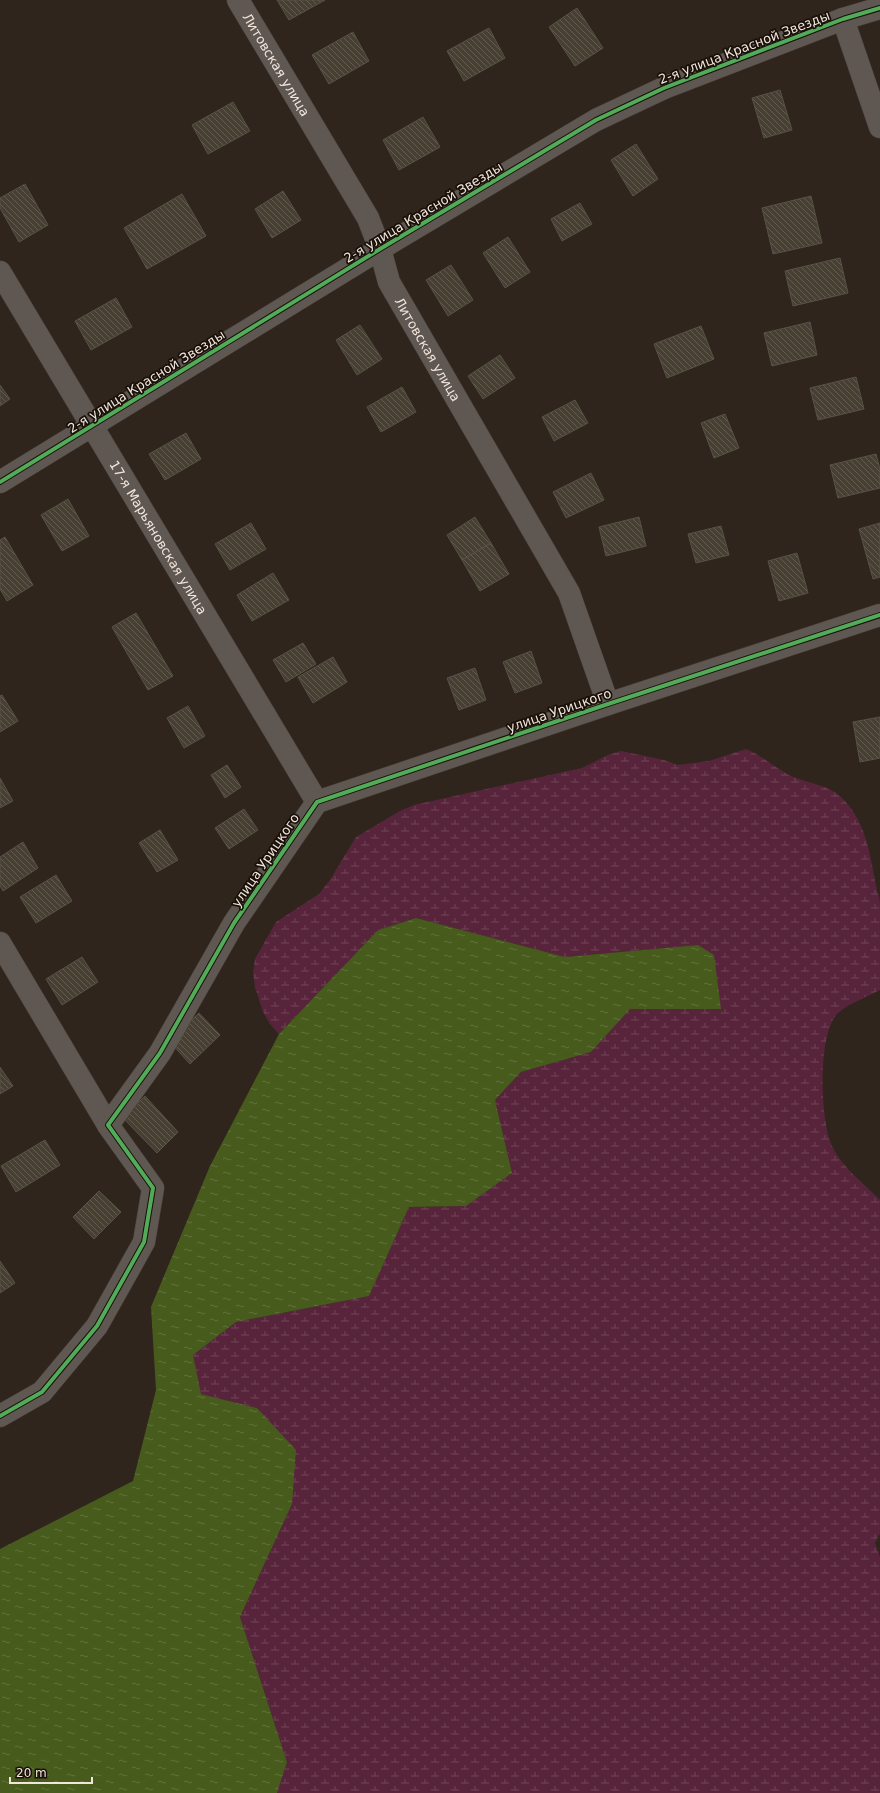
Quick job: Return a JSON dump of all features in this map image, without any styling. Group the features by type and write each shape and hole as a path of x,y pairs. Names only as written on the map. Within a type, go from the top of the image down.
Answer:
{"street":[{"name":"Литовская улица","path":"238,0 368,218 380,249 389,282 569,593 608,704"},
{"name":"2-я улица Красной Звезды","path":"0,482 92,427 380,249 596,120 664,88 843,20 880,8"},
{"path":"843,20 880,127"},
{"name":"17-я Марьяновская улица","path":"0,272 317,802"},
{"name":"улица Урицкого","path":"108,1125 160,1053 234,923 317,802 608,704 880,615"},
{"path":"0,943 108,1125 152,1188 144,1242 97,1326 42,1392 0,1416"}],"green space":[{"path":"746,749 791,776 831,790 846,802 854,812 865,835 880,902 880,990 842,1009 831,1023 824,1057 823,1098 828,1134 832,1146 842,1162 880,1200 880,1533 875,1543 880,1557 880,1793 277,1793 287,1762 240,1617 292,1504 257,1408 200,1394 193,1355 236,1322 369,1296 409,1207 466,1206 512,1173 495,1100 521,1072 591,1052 629,1009 720,1009 698,945 565,957 416,918 378,930 279,1034 270,1024 263,1012 255,987 253,973 255,959 276,922 319,894 330,880 356,837 400,811 414,805 582,768 608,755 621,751 664,760 677,765 709,761"}],"water":[{"path":"416,918 565,957 698,945 714,955 721,1009 630,1009 591,1052 521,1072 495,1100 512,1173 466,1206 409,1207 369,1296 236,1322 193,1355 201,1394 257,1408 296,1450 292,1504 240,1617 287,1762 277,1793 0,1793 0,1549 133,1481 156,1390 151,1307 210,1166 279,1034 378,930"}],"building":[{"path":"277,0 325,0 289,20"},
{"path":"577,8 603,48 575,66 549,27"},
{"path":"489,28 505,58 464,81 447,51"},
{"path":"353,32 369,61 329,84 312,55"},
{"path":"780,90 792,130 764,138 752,98"},
{"path":"233,102 250,131 208,154 192,125"},
{"path":"423,117 440,147 399,170 383,140"},
{"path":"636,144 658,179 633,196 611,160"},
{"path":"25,184 48,225 19,242 0,208 0,198"},
{"path":"283,191 301,220 272,238 255,209"},
{"path":"182,194 206,236 147,269 124,228"},
{"path":"811,196 822,243 773,254 762,208"},
{"path":"580,203 592,224 562,241 551,219"},
{"path":"508,237 530,272 505,288 483,253"},
{"path":"840,258 848,293 793,306 785,271"},
{"path":"451,265 473,300 448,316 426,280"},
{"path":"116,298 132,327 91,350 75,321"},
{"path":"810,322 817,355 772,366 764,333"},
{"path":"360,325 382,359 357,375 336,340"},
{"path":"701,326 714,359 667,378 654,344"},
{"path":"500,355 515,378 483,399 468,376"},
{"path":"856,377 864,409 818,420 810,388"},
{"path":"0,385 10,399 0,406"},
{"path":"402,387 416,412 381,432 367,407"},
{"path":"575,400 588,423 554,441 542,417"},
{"path":"725,414 739,448 714,458 701,423"},
{"path":"186,433 201,459 165,480 149,454"},
{"path":"876,454 880,469 880,488 838,498 830,465"},
{"path":"591,473 604,500 566,518 553,492"},
{"path":"68,499 89,536 62,551 41,515"},
{"path":"475,517 491,543 462,560 447,535"},
{"path":"639,517 646,546 606,556 599,527"},
{"path":"251,523 266,549 230,570 215,544"},
{"path":"880,523 880,577 873,579 859,529"},
{"path":"721,526 729,555 696,563 688,534"},
{"path":"5,537 33,585 7,601 0,589 0,540"},
{"path":"491,543 509,574 480,591 462,560"},
{"path":"797,553 808,593 779,601 768,561"},
{"path":"273,573 289,600 252,621 237,595"},
{"path":"136,613 173,676 148,690 112,627"},
{"path":"303,643 316,664 286,682 273,660"},
{"path":"531,651 542,683 515,693 503,662"},
{"path":"333,657 347,682 313,703 298,677"},
{"path":"475,668 486,700 459,710 447,678"},
{"path":"2,695 18,721 0,732 0,696"},
{"path":"188,706 205,736 184,748 167,718"},
{"path":"880,717 880,758 860,762 853,722"},
{"path":"227,765 241,787 225,798 211,775"},
{"path":"0,778 13,801 0,808"},
{"path":"244,809 258,830 229,849 215,828"},
{"path":"160,830 178,860 157,872 139,843"},
{"path":"23,842 38,868 3,891 0,886 0,857"},
{"path":"56,875 72,901 36,923 20,897"},
{"path":"82,957 98,982 62,1005 46,979"},
{"path":"199,1013 220,1035 190,1064 169,1041"},
{"path":"0,1067 13,1086 0,1094"},
{"path":"145,1096 178,1132 157,1153 123,1118"},
{"path":"45,1140 60,1165 16,1192 1,1166"},
{"path":"99,1191 121,1212 94,1239 73,1217"},
{"path":"0,1261 15,1283 0,1293"}],"cycle path":[{"path":"0,482 380,249 596,120 664,88 843,19 880,8"},
{"path":"0,1416 42,1392 97,1326 144,1242 153,1188 108,1125 160,1053 234,923 317,802 608,704 880,615"}]}
